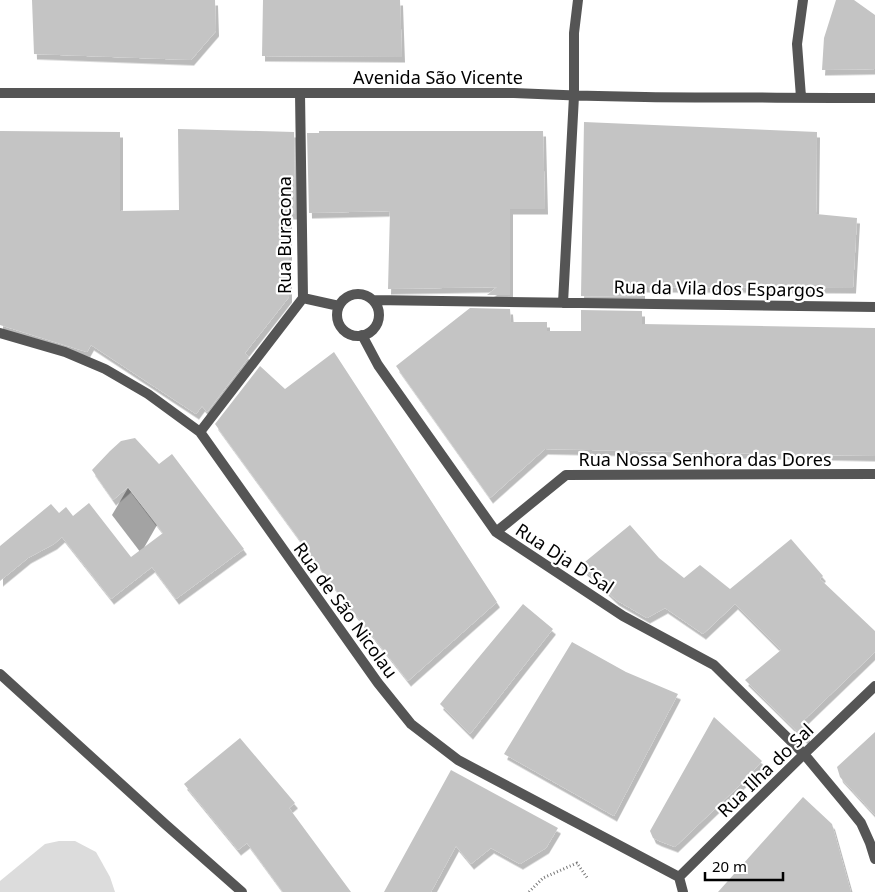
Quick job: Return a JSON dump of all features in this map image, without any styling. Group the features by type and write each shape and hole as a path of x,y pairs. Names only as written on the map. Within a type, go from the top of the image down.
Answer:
{"street":[{"path":"563,303 574,96 574,33 578,0"},
{"path":"801,98 797,44 803,0"},
{"name":"Avenida São Vicente","path":"0,93 514,93 574,96 875,98"},
{"name":"Rua Buracona","path":"200,432 303,298 300,93"},
{"path":"355,294 367,296 373,300 378,312 378,318 373,329 362,335 349,334 344,330 338,318 339,306 343,300 355,294"},
{"path":"303,298 339,306"},
{"name":"Rua da Vila dos Espargos","path":"373,300 875,307"},
{"name":"Rua de São Nicolau","path":"0,333 65,352 104,369 148,394 200,432 378,682 411,724 458,760 679,877"},
{"name":"Rua Dja D´Sal","path":"362,335 378,365 496,532 623,616 714,666 804,754 861,823 875,859"},
{"name":"Rua Nossa Senhora das Dores","path":"496,532 566,475 875,474"},
{"path":"0,674 242,892"},
{"name":"Rua Ilha do Sal","path":"679,877 875,686"},
{"path":"679,877 683,892"}],"path":[{"path":"529,892 543,878 577,863 588,879"}],"shaded area":[{"path":"128,488 157,525 141,553 112,515"},
{"path":"59,841 75,841 96,852 110,877 115,892 0,892 0,881 45,844"}],"building":[{"path":"32,0 215,0 216,31 191,60 34,54"},
{"path":"263,0 400,0 402,57 262,56"},
{"path":"836,0 854,0 875,15 875,69 822,70 824,38"},
{"path":"584,122 817,132 816,214 857,218 853,288 642,287 642,297 581,296"},
{"path":"178,129 294,132 295,214 289,214 289,297 245,353 249,357 207,412 202,406 196,414 91,345 87,352 0,325 0,131 120,132 120,211 179,210"},
{"path":"319,131 543,131 545,209 510,209 510,295 487,295 497,287 388,289 390,211 309,213 307,133 319,133"},
{"path":"470,308 510,309 511,322 547,322 547,331 581,331 581,310 642,311 642,324 875,328 875,456 545,449 490,498 396,366"},
{"path":"334,352 497,602 408,681 350,609 215,424 260,366 285,389"},
{"path":"135,438 159,464 172,454 244,549 176,599 152,567 111,599 62,537 54,544 28,558 0,581 0,546 51,504 59,513 66,507 73,516 89,503 131,557 163,533 128,487 113,500 92,470 121,441"},
{"path":"630,525 659,558 684,578 700,565 730,589 791,539 823,576 820,579 875,631 875,652 803,721 807,741 745,680 781,650 735,604 703,634 665,608 647,618 616,600 580,566"},
{"path":"523,604 553,629 470,734 440,704"},
{"path":"572,642 626,672 678,694 614,816 504,754"},
{"path":"714,717 762,761 743,782 675,847 653,838 650,831"},
{"path":"875,732 875,815 840,777 837,767"},
{"path":"240,738 295,803 289,808 351,892 283,892 247,843 238,850 184,784"},
{"path":"451,770 558,828 546,848 520,864 491,848 471,864 456,846 431,892 384,892"},
{"path":"803,797 832,824 851,892 718,892"}]}
